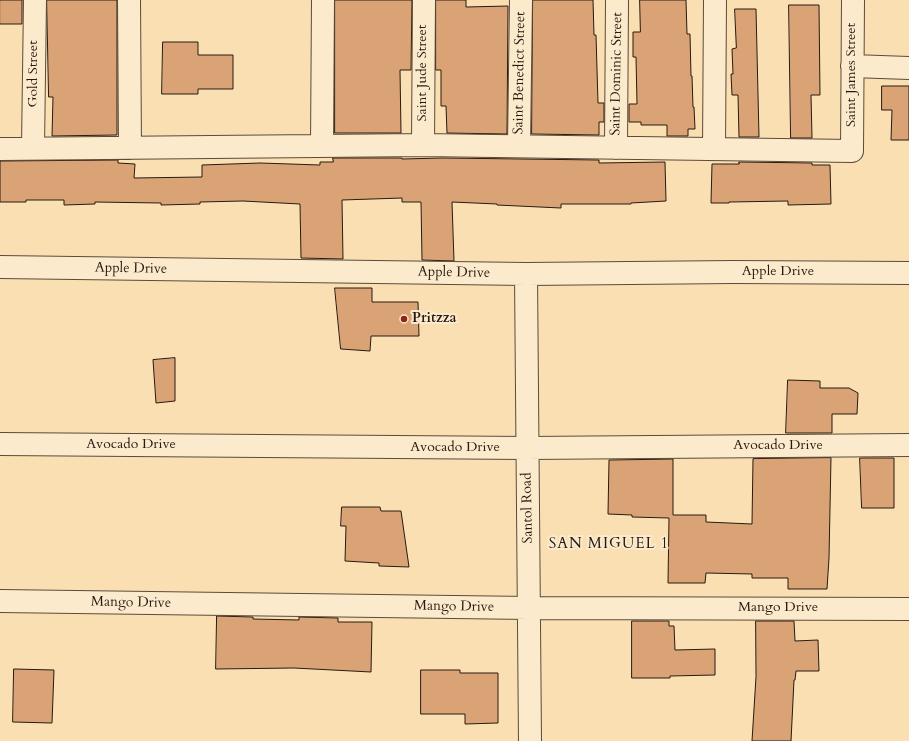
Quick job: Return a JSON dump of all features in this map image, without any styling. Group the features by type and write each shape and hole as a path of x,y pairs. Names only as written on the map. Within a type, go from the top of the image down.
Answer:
{"street":[{"name":"Gold Street","path":"33,148 35,0"},
{"path":"130,0 130,148"},
{"path":"322,146 323,0"},
{"name":"Saint Jude Street","path":"423,145 424,0"},
{"name":"Saint Benedict Street","path":"519,146 521,0"},
{"name":"Saint Dominic Street","path":"616,148 617,0"},
{"path":"0,149 423,145 714,149 715,0"},
{"name":"Saint James Street","path":"714,149 852,150 853,0"},
{"path":"852,66 909,68"},
{"name":"Apple Drive","path":"0,267 526,274 734,272 909,273"},
{"name":"Santol Road","path":"526,274 530,741"},
{"name":"Avocado Drive","path":"0,444 527,448 909,445"},
{"name":"Mango Drive","path":"0,601 529,608 909,609"}],"building":[{"path":"0,0 22,0 22,24 0,24"},
{"path":"47,0 117,0 117,135 52,136 53,97 49,97"},
{"path":"335,0 412,0 411,70 400,70 401,133 335,133"},
{"path":"436,0 466,0 466,7 508,6 507,134 447,133 446,106 441,106 441,70 436,70"},
{"path":"533,0 593,0 594,35 596,35 598,103 604,103 604,122 599,122 599,135 532,134"},
{"path":"640,0 686,0 687,34 690,34 691,76 695,129 688,129 688,136 667,136 667,125 641,125 641,122 629,122 629,104 637,104 636,57 633,57 633,32 640,32"},
{"path":"789,5 819,5 820,95 811,95 812,138 791,138"},
{"path":"735,9 756,9 759,137 739,137 738,95 732,95 731,74 733,74 732,49 736,48"},
{"path":"163,42 198,42 198,55 233,55 233,89 198,89 198,94 162,94"},
{"path":"882,86 909,86 909,140 891,140 892,110 882,110"},
{"path":"333,158 599,160 599,163 665,162 666,201 631,204 561,204 561,208 452,202 454,261 422,260 421,202 402,202 402,198 342,200 343,259 301,258 300,204 243,201 161,205 161,203 95,202 95,204 64,205 64,200 0,202 0,161 118,160 118,163 135,164 134,178 202,177 202,165 260,163 320,165 320,162 333,162"},
{"path":"739,162 812,163 812,165 830,165 831,204 788,205 788,201 711,203 712,164 739,164"},
{"path":"335,288 372,288 372,302 418,302 419,336 371,336 370,351 341,349"},
{"path":"175,358 175,401 156,403 153,360"},
{"path":"788,380 820,381 820,388 849,388 858,393 857,414 832,414 832,433 786,433"},
{"path":"831,458 827,589 788,589 788,578 752,578 752,574 706,573 705,583 668,583 669,518 632,517 632,515 608,514 609,460 673,459 673,515 706,515 706,522 752,524 753,459"},
{"path":"860,458 894,458 894,508 862,508"},
{"path":"342,507 380,507 381,511 401,511 409,567 379,566 379,563 345,561 346,526 341,526"},
{"path":"217,616 253,617 253,619 299,620 299,617 338,618 338,622 372,622 371,672 294,668 216,669"},
{"path":"632,621 669,621 669,626 674,626 675,650 715,649 715,675 670,676 670,678 632,678"},
{"path":"756,621 794,621 795,641 818,640 819,671 796,671 794,680 791,741 752,741 756,677"},
{"path":"14,669 54,670 52,723 13,722"},
{"path":"421,670 460,670 460,673 498,673 498,723 465,724 465,714 421,714"}],"place":[{"name":"Pritzza","path":"404,319"}],"district":[{"name":"SAN MIGUEL 1","path":"609,545"}]}
